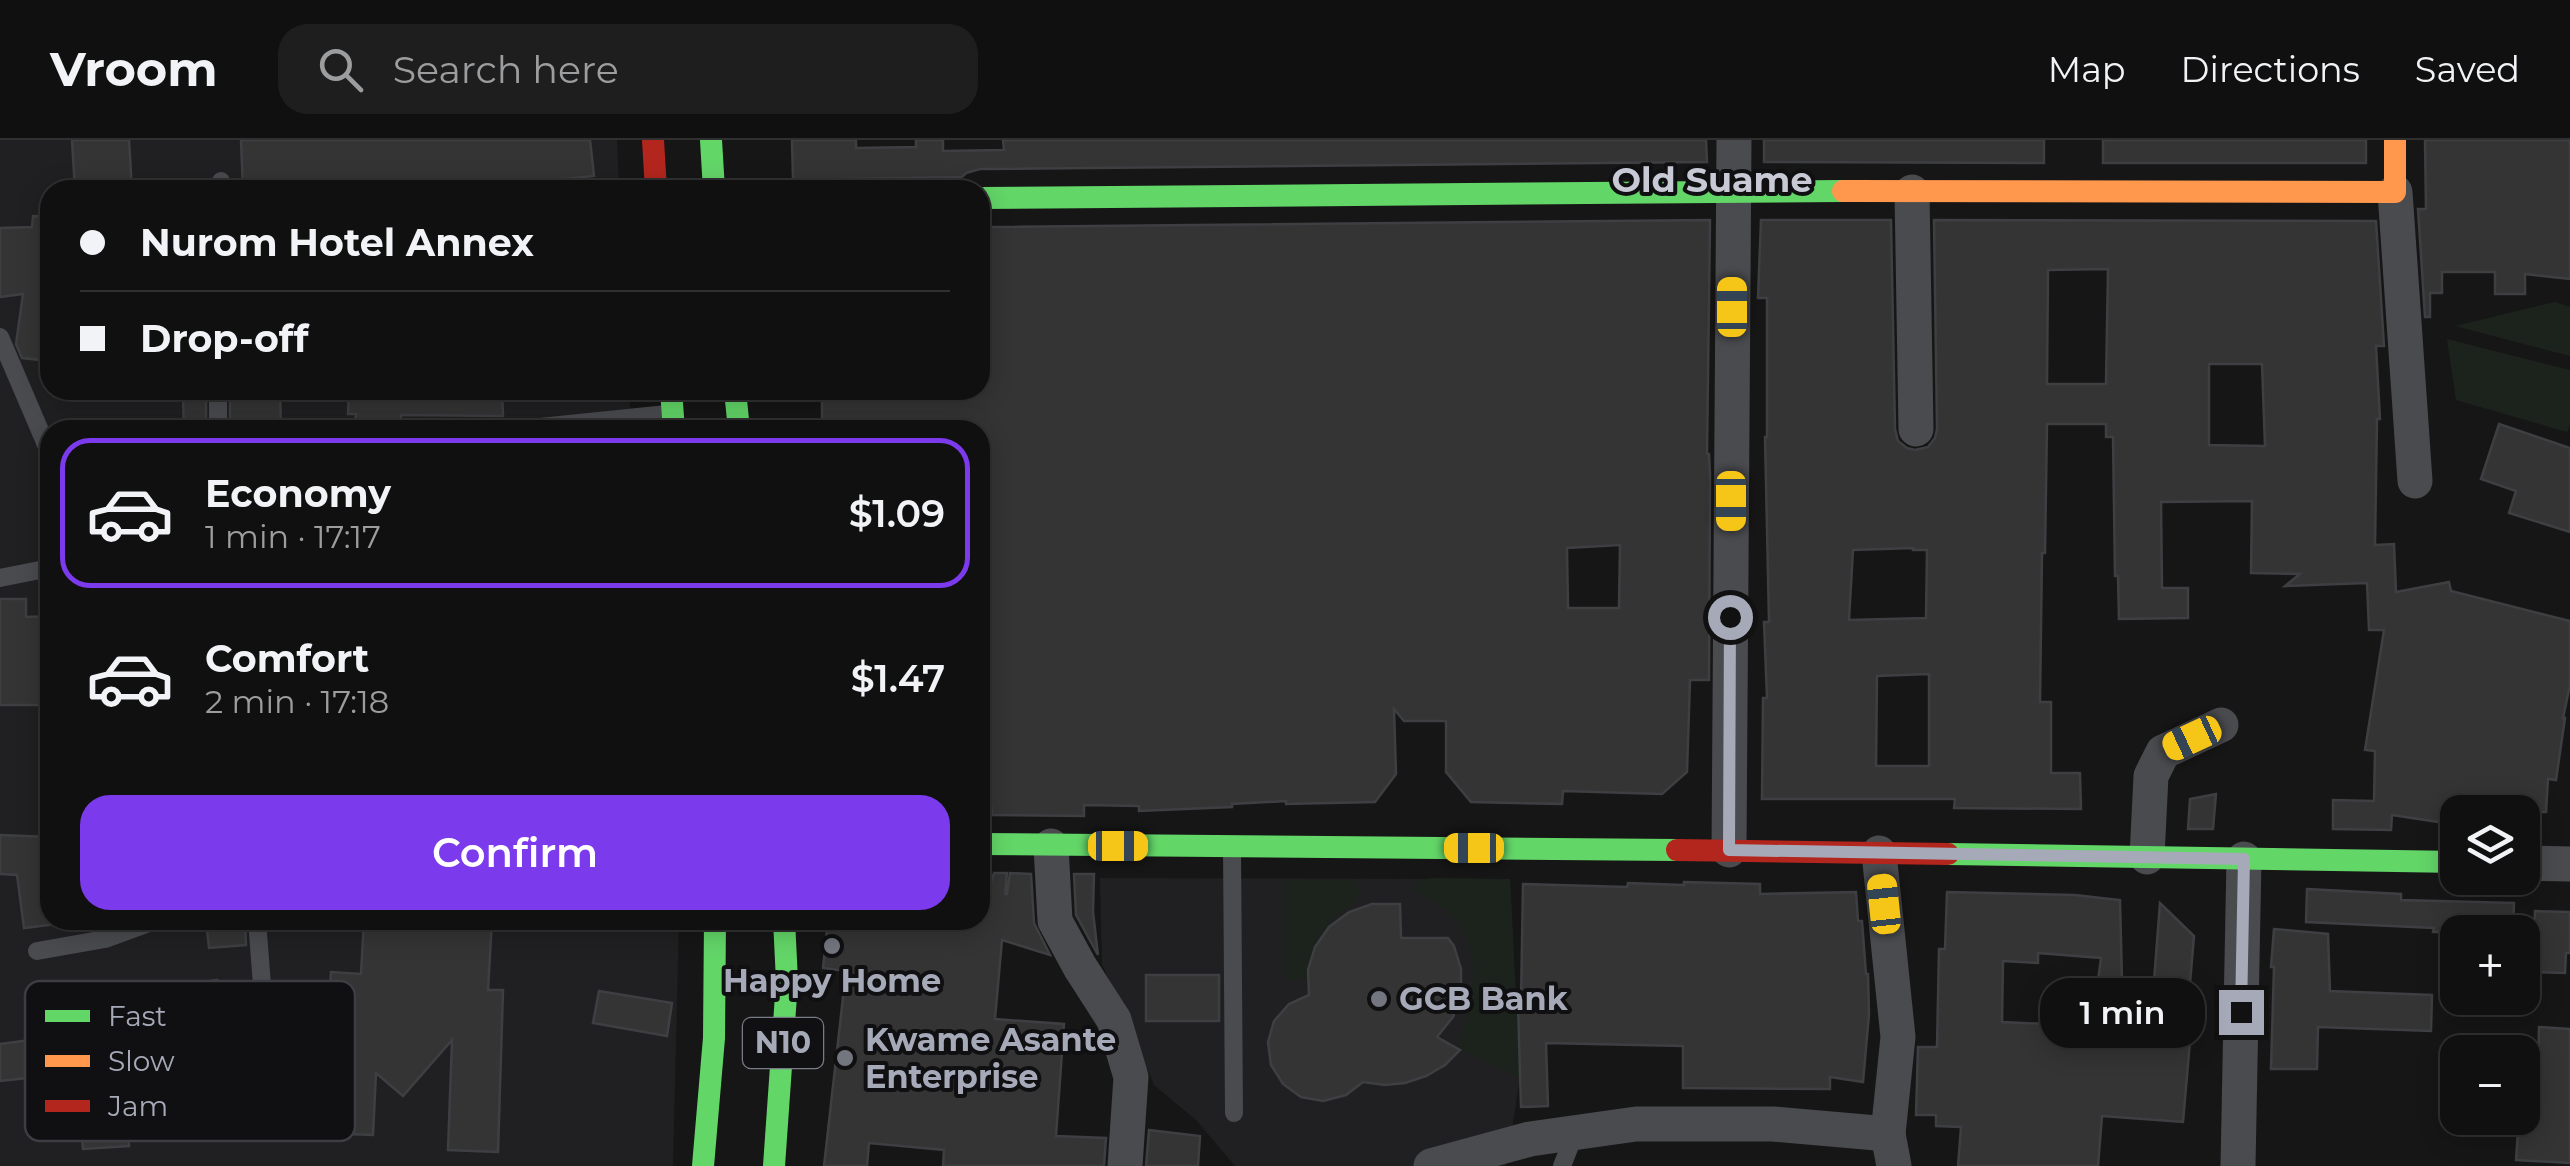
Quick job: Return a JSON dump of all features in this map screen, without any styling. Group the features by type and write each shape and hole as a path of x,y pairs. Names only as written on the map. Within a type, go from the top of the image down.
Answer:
{"main road":[{"path":"653,140 655,180"},
{"path":"711,140 713,180"},
{"path":"990,198 1733,191 2395,192 2396,140"},
{"path":"990,844 1729,850 2440,862"},
{"name":"N10","path":"703,1166 714,1038 715,930"},
{"name":"N10","path":"774,1166 786,1000 784,930"}],"street":[{"path":"1729,850 1734,140"},
{"path":"1912,192 1916,429"},
{"path":"2395,192 2415,481"},
{"path":"2147,857 2151,776 2162,752 2221,725"},
{"path":"1051,846 1055,920 1114,1020 1131,1077 1126,1166"},
{"path":"1432,1166 1530,1139 1636,1124 1773,1124 1891,1150 1898,1037 1879,852"},
{"path":"2238,1166 2244,859"},
{"path":"2540,863 2570,864"}],"lane":[{"path":"0,337 40,431"},
{"path":"596,420 673,411"},
{"path":"0,578 40,570"},
{"path":"1232,847 1234,1113"},
{"path":"37,951 104,939 129,930"},
{"path":"258,930 262,981"},
{"path":"1562,1166 1575,1133"}],"shaded area":[{"path":"0,140 617,140 619,180 40,180 40,400 629,400 632,420 40,420 40,930 679,930 673,1166 0,1166"},
{"path":"2555,302 2570,307 2570,356 2455,326"},
{"path":"2447,339 2570,370 2567,432 2456,400"},
{"path":"1100,878 1510,879 1520,1078 1506,1166 1235,1166 1196,1120 1154,1085 1102,964"},
{"path":"1286,879 1355,880 1360,890 1353,904 1333,919 1317,939 1307,979 1285,980"},
{"path":"1510,879 1520,1078 1457,1048 1470,1001 1472,956 1454,919 1437,903 1412,891 1420,880"}],"building":[{"path":"72,140 129,140 131,180 74,180"},
{"path":"241,140 590,140 594,176 554,180 243,180"},
{"path":"792,140 856,140 856,148 916,147 916,140 943,140 943,151 1004,150 1003,140 1706,140 1707,162 980,169 962,177 793,180"},
{"path":"1764,140 2044,140 2044,163 1764,162"},
{"path":"2103,140 2366,140 2366,163 2103,163"},
{"path":"2425,140 2570,140 2570,279 2525,274 2525,294 2495,294 2495,272 2442,272 2442,293 2430,293 2430,317 2425,317 2418,209 2426,209"},
{"path":"33,216 40,216 40,360 22,358 16,344 23,294 0,297 0,228 32,227"},
{"path":"1710,220 1709,680 1690,680 1687,772 1662,794 1563,791 1562,804 1471,802 1446,772 1446,721 1404,721 1394,709 1396,774 1375,802 1286,801 1139,811 1139,806 1084,805 1084,816 992,815 990,420 822,420 822,400 990,400 990,227","holes":["1620,545 1619,608 1568,608 1567,548"]},
{"path":"1761,220 1891,220 1895,429 1898,441 1915,450 1928,447 1937,429 1934,220 2376,221 2384,346 2376,346 2380,419 2375,545 2394,544 2396,592 2449,582 2451,591 2570,621 2570,685 2556,780 2548,779 2546,812 2540,812 2540,795 2440,795 2440,822 2392,815 2391,830 2333,829 2333,800 2374,801 2375,751 2365,750 2384,630 2369,630 2367,583 2285,586 2300,574 2251,573 2252,501 2161,502 2162,588 2188,588 2188,618 2119,619 2113,437 2106,437 2106,424 2047,424 2040,702 2051,702 2051,773 2080,773 2081,809 1954,808 1955,799 1762,799 1763,698 1767,698 1764,622 1769,622 1767,298 1758,298","holes":["2108,269 2106,384 2047,384 2048,270","2209,364 2262,364 2265,446 2209,445","1853,550 1927,550 1926,618 1849,620","1929,674 1929,766 1876,766 1877,676"]},
{"path":"183,400 206,400 206,420 184,420"},
{"path":"230,400 280,400 281,420 230,420"},
{"path":"349,400 502,400 503,416 401,415 401,420 355,420 356,414 348,414"},
{"path":"2499,424 2570,448 2570,532 2509,513 2516,491 2481,479"},
{"path":"0,599 26,599 26,617 40,616 40,705 0,705"},
{"path":"2216,794 2213,829 2188,829 2190,799"},
{"path":"0,835 40,837 40,926 24,928 17,875 0,874"},
{"path":"994,873 1007,873 1007,894 1010,873 1031,874 1034,923 1050,955 1002,940 995,1019 1064,1024 1056,1136 1106,1138 1104,1166 943,1166 944,1150 869,1143 867,1166 824,1166 846,971 823,968 827,930 990,930 990,885"},
{"path":"1074,874 1094,874 1098,955 1076,915"},
{"path":"1628,883 1760,884 1760,894 1856,892 1868,974 1863,1082 1830,1077 1830,1089 1683,1088 1683,1046 1546,1043 1548,1106 1521,1107 1518,1004 1523,884 1627,887"},
{"path":"2307,889 2401,894 2401,900 2514,903 2514,915 2440,915 2440,932 2433,932 2434,928 2306,922"},
{"path":"1947,892 2120,900 2122,980 2154,981 2160,903 2194,936 2183,1122 2102,1116 2098,1166 1958,1166 1961,1127 1936,1126 1936,1115 1916,1115 1918,1047 1937,1047 1939,949 1945,949","holes":["2038,953 2101,958 2092,1026 2002,1022 2003,961 2038,963"]},
{"name":"GCB Bank","path":"1372,904 1400,904 1401,938 1448,938 1454,946 1461,969 1461,994 1453,1017 1437,1037 1460,1050 1445,1065 1405,1083 1363,1082 1346,1095 1323,1101 1301,1097 1283,1084 1271,1065 1268,1042 1274,1021 1289,1004 1309,995 1308,970 1315,947 1329,927 1349,912"},
{"path":"2535,911 2570,912 2570,953 2566,953 2565,973 2540,972 2540,915 2535,915"},
{"path":"2274,929 2328,934 2330,991 2432,995 2431,1031 2318,1027 2317,1069 2271,1069"},
{"path":"207,930 245,930 246,945 209,948"},
{"path":"363,930 491,930 488,990 503,990 498,1152 448,1150 452,1040 403,1096 376,1073 373,1135 355,1134 355,981 330,981 331,972 361,974"},
{"path":"1146,975 1219,975 1219,1021 1146,1021"},
{"path":"599,991 672,1003 667,1036 593,1023"},
{"path":"2539,1027 2570,1029 2570,1163 2516,1160 2518,1135 2540,1135"},
{"path":"25,1041 25,1078 0,1081 0,1044"},
{"path":"1149,1130 1200,1136 1198,1166 1146,1166"},
{"path":"82,1141 129,1141 129,1146 83,1149"}],"traffic: fast":[{"path":"711,140 713,180"},
{"path":"990,198 1843,191"},
{"path":"672,400 673,420"},
{"path":"736,400 738,420"},
{"path":"990,844 1677,850"},
{"path":"1948,854 2440,862"},
{"path":"703,1166 714,1038 715,930"},
{"path":"774,1166 787,981 784,930"}],"traffic: slow":[{"path":"1843,191 2395,192 2395,140"}],"traffic: jam":[{"path":"653,140 655,180"},
{"path":"1677,850 1948,854"}],"place":[{"name":"Happy Home","path":"832,946"},
{"name":"GCB Bank","path":"1379,999"},
{"name":"Kwame Asante Enterprise","path":"845,1058"}],"district":[{"name":"Old Suame","path":"1712,180"}],"route":[{"path":"1730,617 1729,850 2244,859 2241,1012"}]}
